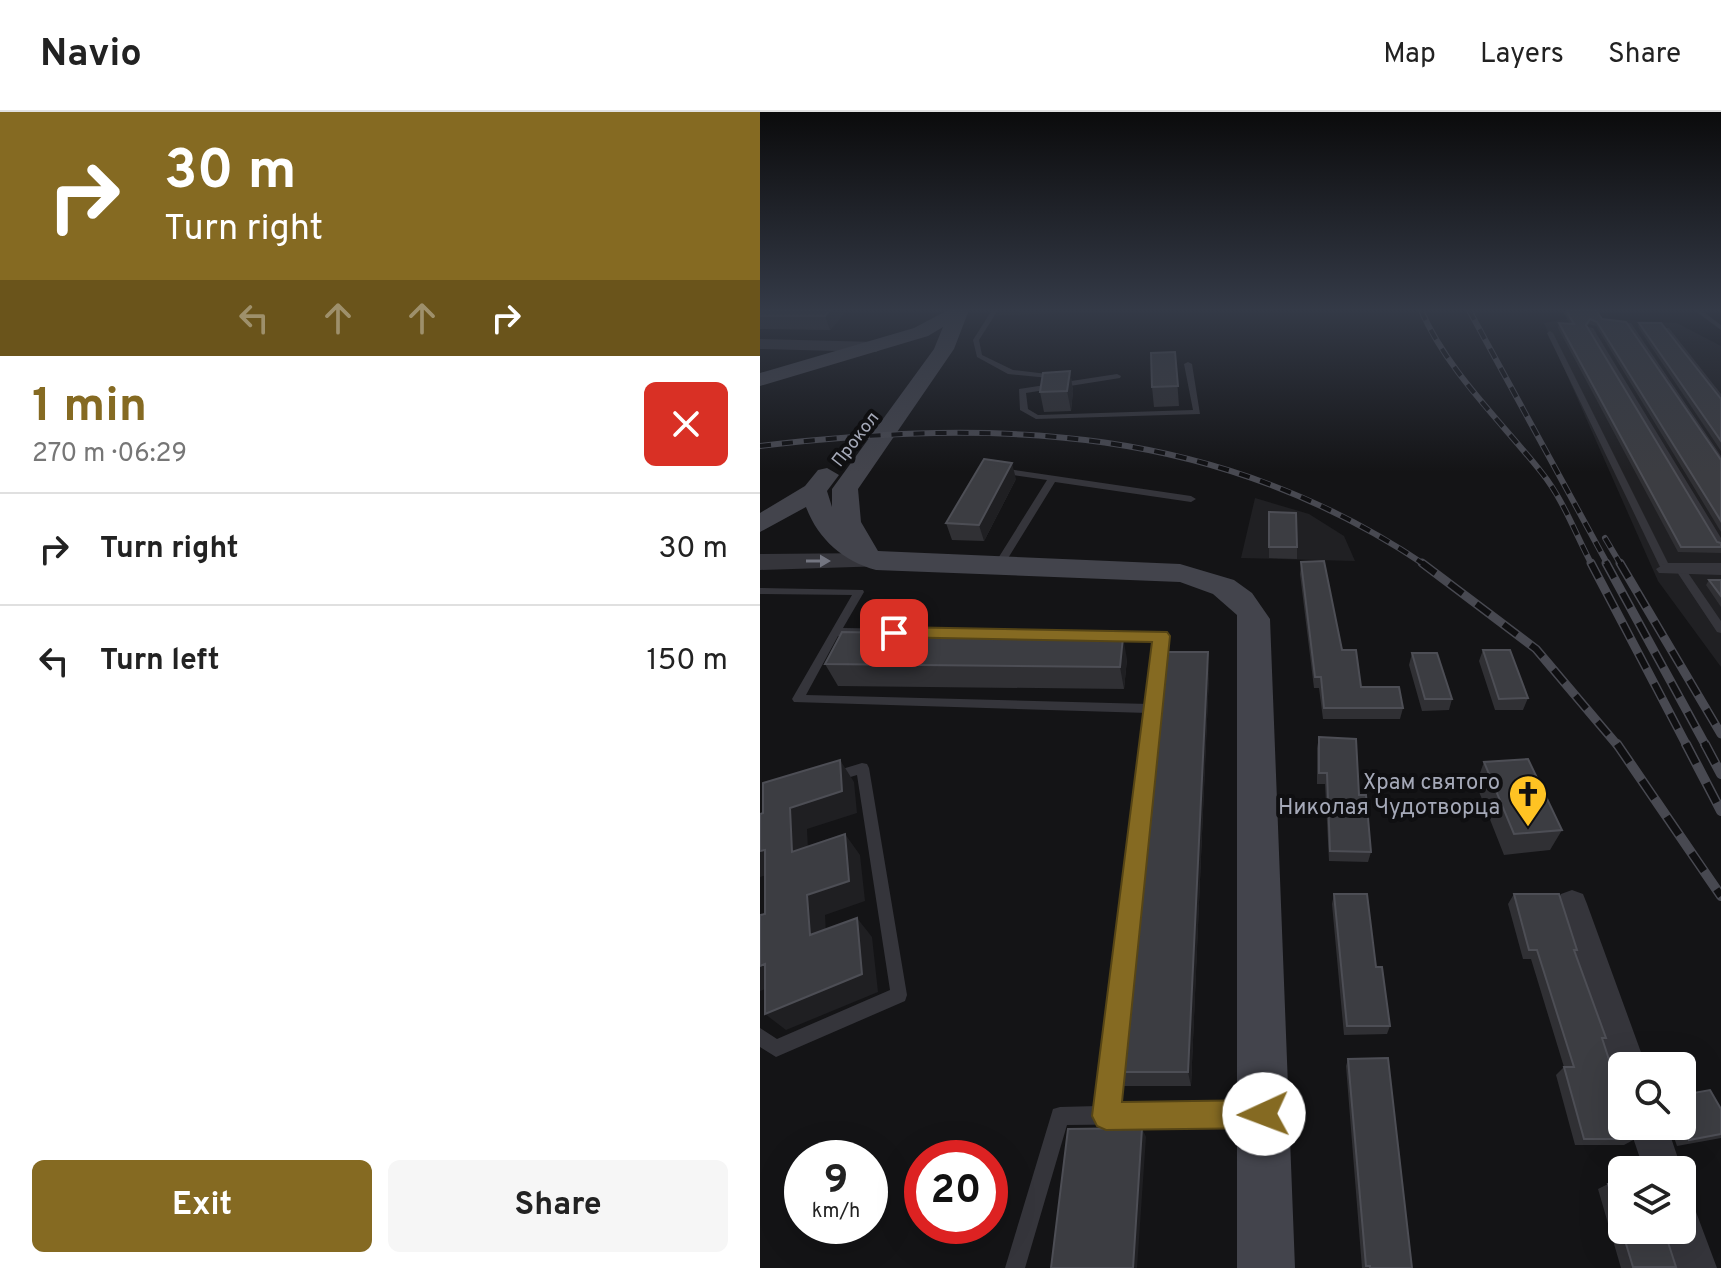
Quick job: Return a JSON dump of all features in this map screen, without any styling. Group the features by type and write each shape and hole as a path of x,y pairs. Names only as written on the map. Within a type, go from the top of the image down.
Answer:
{"main road":[{"path":"760,380 817,364"},
{"name":"Прокол","path":"814,491 915,364"},
{"path":"876,561 853,537 844,513 845,489 933,364"},
{"path":"760,524 814,491 822,520 836,540 876,561 1192,575 1224,586 1238,596 1255,619 1266,1268"}],"street":[{"path":"760,562 876,561"},
{"path":"1673,569 1721,569"},
{"path":"1572,904 1623,1052"},
{"path":"1688,1244 1696,1268"}],"lane":[{"path":"995,364 1011,372 1062,379 1117,376 1022,391 1024,410 1036,417 1197,412 1188,364"},
{"path":"1566,364 1673,569 1721,629"},
{"path":"1612,364 1721,546"},
{"path":"1656,364 1721,462"},
{"path":"1694,364 1721,399"},
{"path":"998,471 1191,499"},
{"path":"997,568 1052,479"},
{"path":"760,591 859,592 798,699 1155,709"},
{"path":"835,632 1161,636 1106,1116"},
{"path":"760,1037 776,1048 899,995 862,768 818,783"},
{"path":"1015,1268 1060,1116 1264,1114"}],"shaded area":[{"path":"1562,364 1721,364 1721,667 1658,581"},
{"path":"1255,498 1309,514 1344,536 1355,561 1241,558"}],"building":[{"path":"1151,364 1176,364 1178,386 1152,387"},
{"path":"1581,364 1610,364 1717,542 1721,543 1721,547 1681,547"},
{"path":"1623,364 1655,364 1721,460 1721,521"},
{"path":"1667,364 1693,364 1721,399 1721,441"},
{"path":"1070,371 1067,391 1040,392 1043,373"},
{"path":"984,459 1012,463 979,525 946,523"},
{"path":"1269,512 1296,513 1297,547 1269,547"},
{"path":"1324,561 1342,650 1356,650 1361,687 1399,687 1403,708 1324,708 1321,677 1315,677 1301,562"},
{"path":"1709,580 1721,580 1721,596"},
{"path":"842,632 1123,637 1120,667 825,664"},
{"path":"1483,650 1510,650 1528,698 1499,699"},
{"path":"1165,652 1208,652 1188,1072 1115,1072"},
{"path":"1412,653 1437,653 1452,699 1425,699"},
{"path":"1319,737 1356,739 1359,795 1366,795 1371,852 1330,851 1327,773 1319,773"},
{"path":"1528,759 1562,830 1514,834 1484,762"},
{"path":"840,760 842,791 790,808 792,852 845,834 849,881 807,895 810,935 857,918 862,974 765,1014 765,964 760,966 760,915 765,914 765,850 760,851 763,783"},
{"path":"1334,894 1367,894 1376,967 1382,967 1390,1026 1347,1026"},
{"path":"1514,894 1559,894 1577,950 1574,950 1606,1038 1602,1038 1608,1057 1608,1139 1584,1139 1564,1067 1574,1067 1537,950 1529,950"},
{"path":"1388,1058 1412,1268 1366,1266 1348,1059"},
{"path":"1710,1090 1721,1109 1721,1134 1696,1139 1696,1092"},
{"path":"1142,1128 1133,1268 1051,1268 1068,1129"},
{"path":"1626,1244 1669,1244 1676,1267 1633,1267"}],"railway":[{"path":"1452,364 1550,483 1591,564"},
{"path":"1498,364 1608,565"},
{"path":"760,446 849,437 936,433 1021,434 1104,442 1187,458 1267,483 1347,519 1423,564"},
{"path":"1605,538 1621,565"},
{"path":"1606,563 1706,746"},
{"path":"1620,563 1721,734"},
{"path":"1423,564 1536,649 1618,746"},
{"path":"1591,564 1687,746"},
{"path":"1617,744 1721,896"},
{"path":"1686,744 1721,811"},
{"path":"1705,744 1721,774"}],"place":[{"name":"Храм святого Николая Чудотворца","path":"1528,828"}],"route":[{"path":"894,633 1161,636 1106,1116 1264,1114"}]}
